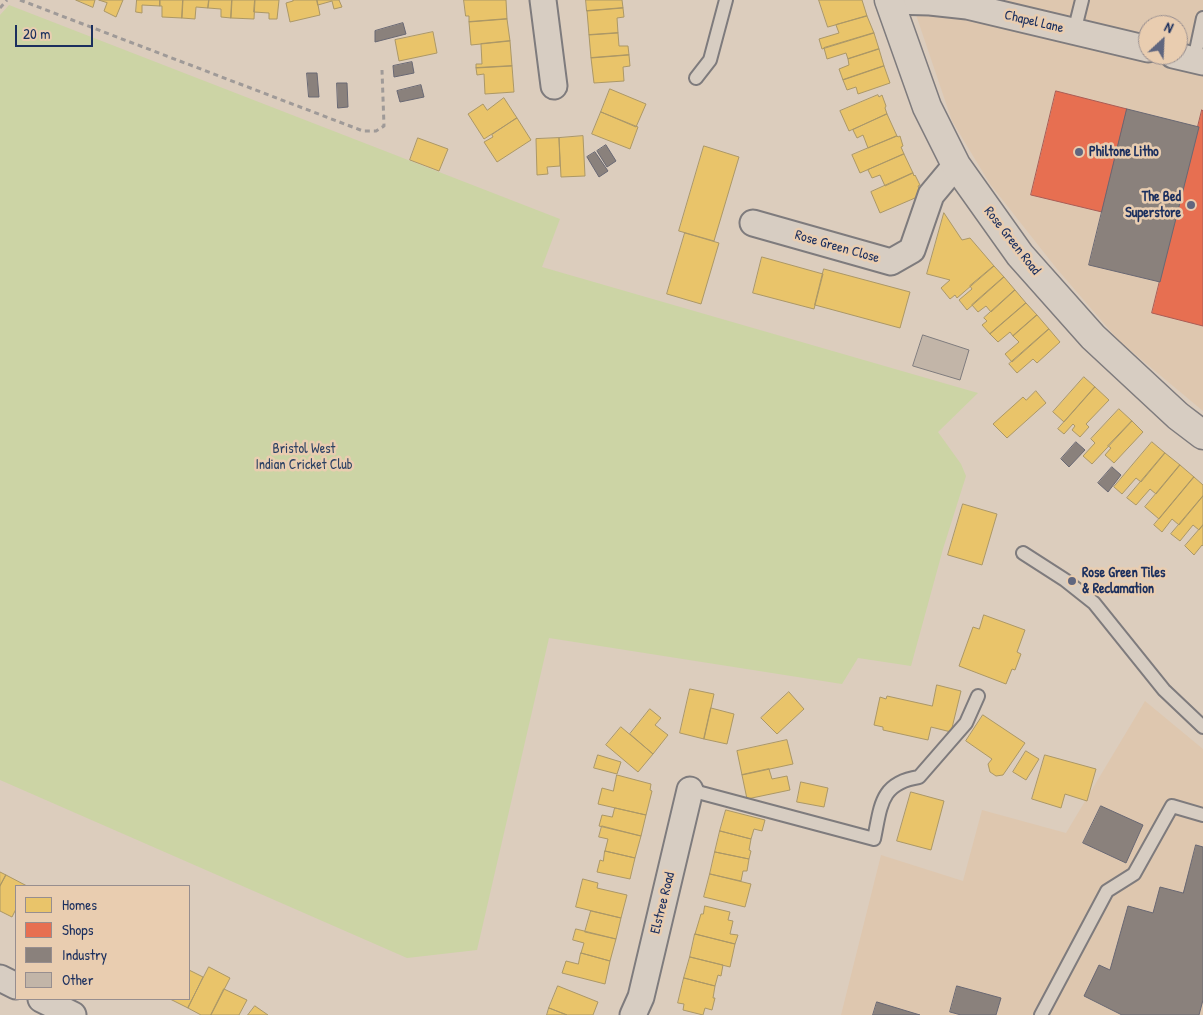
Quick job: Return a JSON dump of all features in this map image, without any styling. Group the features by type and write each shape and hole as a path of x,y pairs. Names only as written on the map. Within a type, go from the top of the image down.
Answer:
{"street":[{"path":"543,0 554,86"},
{"name":"Chapel Lane","path":"890,0 967,6 1138,47"},
{"name":"Rose Green Road","path":"890,0 928,107 956,165 1020,255 1093,337 1178,416 1203,435"},
{"name":"Rose Green Close","path":"753,223 891,262 912,250 931,195 956,165"},
{"name":"Elstree Road","path":"633,1015 640,997 690,790"},
{"path":"0,978 15,986"},
{"path":"43,1000 72,1015"}],"lane":[{"path":"696,78 710,60 726,0"},
{"path":"1074,32 1082,0"},
{"path":"1190,59 1203,18"},
{"path":"1023,553 1065,580 1094,603 1164,690 1203,727"},
{"path":"690,790 874,839 884,797 894,785 910,778 919,777 966,723 978,696"},
{"path":"1041,1015 1107,891 1134,874 1172,806 1203,815"}],"path":[{"path":"0,8 8,0"},
{"path":"20,0 363,131 376,131 384,126 382,70"}],"shaded area":[{"path":"911,0 1203,0 1203,411 1119,341 1057,269 990,184 952,121"},
{"path":"1145,701 1203,749 1203,1015 841,1015 881,855 963,881 982,810 1066,833"}],"green space":[{"name":"Bristol West Indian Cricket Club","path":"9,5 560,219 542,267 978,393 938,432 961,464 966,476 943,549 911,666 858,658 842,684 549,638 477,950 407,958 0,780 0,15"}],"building: Homes":[{"path":"76,0 95,0 93,7"},
{"path":"99,0 123,0 116,17 104,11 107,3"},
{"path":"137,0 160,0 160,6 142,5 142,13 136,12"},
{"path":"160,0 183,0 182,18 162,17"},
{"path":"183,0 209,0 208,8 196,7 195,19 182,18"},
{"path":"209,0 232,0 231,18 221,17 221,9 208,8"},
{"path":"232,0 255,0 254,19 231,18"},
{"path":"255,0 279,0 277,19 269,19 269,13 254,12"},
{"path":"293,0 317,0 320,15 290,22 286,3"},
{"path":"317,0 339,0 342,7 334,9 332,1 318,5"},
{"path":"464,0 506,0 507,19 469,22 469,16 466,16"},
{"path":"586,0 622,0 623,8 587,11"},
{"path":"819,0 862,0 867,16 828,27"},
{"path":"623,8 624,17 617,18 618,33 589,35 587,11"},
{"path":"867,16 874,33 822,49 819,39 839,33 836,25"},
{"path":"507,19 510,41 471,45 469,22"},
{"path":"433,32 437,53 399,61 395,40"},
{"path":"618,33 619,46 628,46 629,55 591,58 589,35"},
{"path":"874,33 879,49 848,59 846,53 827,59 824,48"},
{"path":"510,41 512,66 476,68 476,64 482,64 481,44"},
{"path":"879,49 884,66 843,80 839,69 849,65 848,59"},
{"path":"629,55 630,66 623,67 624,81 594,83 591,58"},
{"path":"512,66 514,92 485,94 484,74 477,75 476,68"},
{"path":"884,66 890,83 858,94 856,87 847,90 843,80"},
{"path":"610,89 646,104 636,127 601,112"},
{"path":"878,95 879,97 882,95 887,114 849,131 840,111"},
{"path":"504,98 517,118 484,139 468,114 483,104 487,110"},
{"path":"601,112 638,127 630,149 592,134"},
{"path":"887,114 897,136 868,148 863,135 857,138 853,130"},
{"path":"517,118 531,140 497,162 484,142"},
{"path":"583,136 585,176 561,177 559,138"},
{"path":"900,136 904,154 860,173 852,155"},
{"path":"418,138 448,149 439,171 410,160"},
{"path":"559,138 560,166 547,167 548,174 537,175 536,139"},
{"path":"704,146 739,157 714,241 679,231"},
{"path":"904,154 913,173 885,186 880,175 872,178 868,170"},
{"path":"913,173 920,185 918,186 922,195 880,213 871,192"},
{"path":"944,213 962,240 970,238 994,266 957,298 955,295 950,299 941,288 950,280 927,274"},
{"path":"685,233 719,243 701,304 667,294"},
{"path":"762,257 823,274 814,309 753,293"},
{"path":"994,266 1004,277 967,310 959,300 972,289 970,286"},
{"path":"824,269 910,292 900,328 815,305"},
{"path":"1004,277 1015,290 991,312 986,306 978,312 972,305"},
{"path":"1015,290 1026,303 990,334 982,325 987,321 984,318"},
{"path":"1026,303 1037,315 1013,336 1010,332 998,342 990,334"},
{"path":"1037,315 1049,329 1012,362 1005,354 1019,342 1013,336"},
{"path":"1049,329 1060,342 1037,363 1033,359 1017,373 1009,364"},
{"path":"1084,377 1095,387 1064,422 1053,412"},
{"path":"1095,387 1109,400 1086,424 1089,427 1080,437 1072,430 1075,426 1073,424 1064,434 1058,429"},
{"path":"1036,391 1046,403 1007,438 993,424 1023,397 1026,400"},
{"path":"1119,409 1132,421 1092,464 1083,456 1095,443 1091,439"},
{"path":"1132,421 1143,432 1114,463 1105,455 1111,448 1108,446"},
{"path":"1152,442 1165,453 1141,482 1136,478 1122,494 1114,487"},
{"path":"1165,453 1180,465 1156,494 1150,489 1136,505 1127,498"},
{"path":"1180,465 1194,477 1159,519 1145,507"},
{"path":"1194,477 1203,485 1203,496 1179,525 1172,519 1162,532 1154,525"},
{"path":"1203,496 1203,525 1199,530 1193,525 1180,541 1171,534"},
{"path":"963,504 997,514 982,565 948,555"},
{"path":"1203,525 1203,546 1194,555 1185,546"},
{"path":"984,615 1025,630 1017,652 1021,654 1015,670 1012,669 1006,684 959,666 973,627 979,629"},
{"path":"937,685 961,691 951,732 931,727 928,740 883,730 883,727 874,725 880,697 886,699 887,696 932,706"},
{"path":"690,689 714,694 704,739 680,733"},
{"path":"789,692 804,709 777,734 761,718"},
{"path":"711,708 734,714 727,744 704,739"},
{"path":"650,709 661,718 655,725 668,735 653,754 630,734"},
{"path":"983,715 1025,743 1003,775 996,776 990,772 988,764 992,759 966,741"},
{"path":"621,727 653,754 638,772 606,745"},
{"path":"787,740 793,764 742,775 737,751"},
{"path":"1026,751 1039,759 1026,780 1013,772"},
{"path":"598,755 621,762 617,774 594,768"},
{"path":"1045,755 1096,769 1087,801 1065,794 1061,808 1032,799"},
{"path":"769,769 772,779 787,776 790,790 747,799 742,775"},
{"path":"617,775 651,784 650,790 652,791 646,815 598,804 602,788 613,791"},
{"path":"801,782 828,788 824,807 797,802"},
{"path":"911,792 944,801 931,850 897,841"},
{"path":"615,808 646,815 641,836 599,826 602,815 612,817"},
{"path":"726,810 765,820 762,831 754,829 751,839 720,831"},
{"path":"602,826 641,836 635,858 605,851 608,839 599,837"},
{"path":"720,831 751,839 749,859 715,852"},
{"path":"605,851 635,858 630,879 597,872 600,860 603,861"},
{"path":"715,852 749,859 747,871 743,871 741,881 710,874"},
{"path":"0,872 6,875 0,886"},
{"path":"710,874 751,884 745,907 704,897"},
{"path":"6,875 25,885 15,885 15,911 12,917 0,911 0,886"},
{"path":"583,879 598,883 597,888 627,895 621,918 576,907"},
{"path":"705,906 730,912 728,920 733,921 730,934 738,935 735,944 695,934"},
{"path":"591,911 621,918 616,939 585,932"},
{"path":"576,929 616,939 610,961 581,953 584,943 573,940"},
{"path":"695,934 735,944 730,967 690,957"},
{"path":"581,953 610,961 605,984 562,973 566,961 578,964"},
{"path":"690,957 723,965 721,976 718,975 715,986 684,978"},
{"path":"209,967 230,978 211,1015 201,1015 188,1008"},
{"path":"190,970 203,977 188,1008 172,1000 190,1000"},
{"path":"684,978 715,986 712,1010 705,1008 703,1015 683,1010 684,1004 678,1003"},
{"path":"558,986 598,1002 593,1015 567,1015 549,1008"},
{"path":"224,989 247,1000 239,1015 211,1015"},
{"path":"255,1006 268,1015 248,1015"},
{"path":"549,1008 567,1015 547,1015"}],"building: Shops":[{"name":"Philtone Litho","path":"1056,91 1127,109 1102,212 1031,195"},
{"name":"The Bed Superstore","path":"1203,111 1203,326 1152,313"}],"building: Industry":[{"path":"403,23 406,34 375,42 375,31"},
{"path":"412,62 414,73 394,77 393,66"},
{"path":"307,73 317,73 319,97 309,97"},
{"path":"337,83 347,83 348,107 338,108"},
{"path":"421,85 424,97 400,102 397,91"},
{"path":"1127,109 1199,127 1160,282 1089,265"},
{"path":"606,145 616,161 607,167 597,151"},
{"path":"595,152 608,171 599,177 587,157"},
{"path":"1076,442 1085,450 1069,467 1061,459"},
{"path":"1112,467 1121,475 1108,492 1098,483"},
{"path":"1101,806 1143,825 1126,863 1083,843"},
{"path":"1196,845 1203,847 1203,1000 1199,1015 1122,1015 1084,996 1099,965 1110,970 1128,906 1153,913 1160,887 1183,893"},
{"path":"957,986 1001,998 996,1015 961,1015 950,1012"},
{"path":"877,1002 920,1015 873,1015"}],"building: Other":[{"path":"923,335 969,350 960,380 913,366"}],"place":[{"name":"Philtone Litho","path":"1079,152"},
{"name":"The Bed Superstore","path":"1191,205"},
{"name":"Rose Green Tiles & Reclamation","path":"1072,581"}]}
